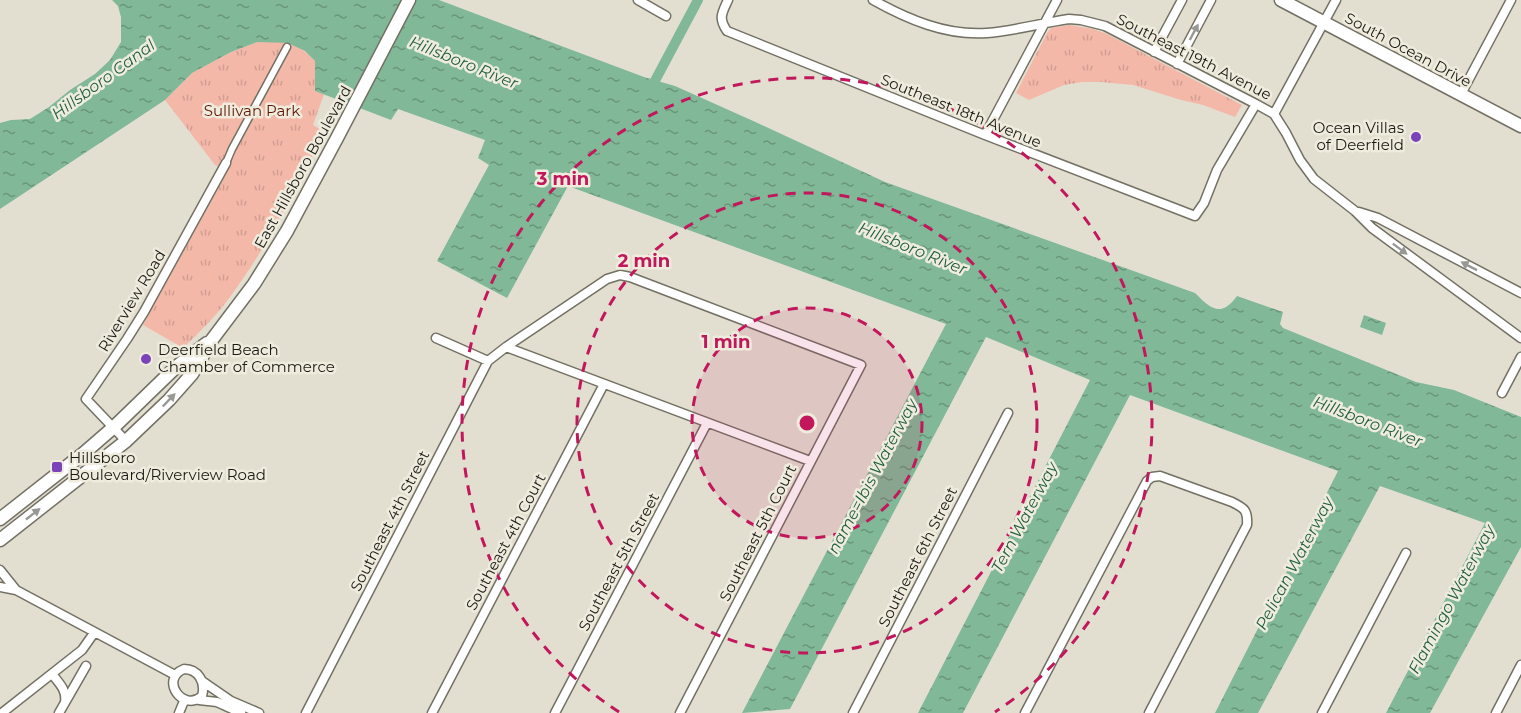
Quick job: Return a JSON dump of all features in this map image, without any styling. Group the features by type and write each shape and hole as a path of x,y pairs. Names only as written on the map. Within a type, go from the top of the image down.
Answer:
{"main road":[{"name":"East Hillsboro Boulevard","path":"0,540 126,441 169,400 192,374 211,340 273,255 338,138 409,0"},
{"name":"South Ocean Drive","path":"1281,0 1521,126"},
{"name":"East Hillsboro Boulevard","path":"0,521 84,453 176,367 211,340"}],"street":[{"path":"638,0 666,16"},
{"name":"Southeast 18th Avenue","path":"728,0 721,14 722,24 727,31 985,135 1195,216 1204,202 1217,170 1256,104"},
{"name":"Southeast 19th Avenue","path":"873,0 888,4 905,17 954,31 985,33 1069,19 1105,26 1256,104 1274,114 1300,160 1314,179 1355,211 1372,228 1521,338"},
{"path":"985,135 1057,0"},
{"path":"1154,52 1182,0"},
{"path":"1177,64 1211,0"},
{"path":"1274,114 1336,0"},
{"path":"1461,94 1511,0"},
{"path":"226,163 287,47"},
{"name":"Riverview Road","path":"126,441 86,399 144,312 226,163"},
{"name":"Southeast 19th Avenue","path":"1355,211 1378,218 1521,293"},
{"name":"Southeast 4th Street","path":"306,713 488,361 607,279 620,275 630,277 861,365"},
{"path":"436,338 488,361"},
{"path":"506,347 810,461"},
{"path":"1502,393 1521,357"},
{"name":"Southeast 5th Court","path":"680,713 861,365"},
{"name":"Southeast 4th Court","path":"432,713 604,384"},
{"name":"Southeast 6th Street","path":"853,713 1008,413"},
{"name":"Southeast 5th Street","path":"555,713 707,423"},
{"path":"1026,713 1147,481 1152,477 1160,476 1232,502 1243,507 1248,515 1247,525 1149,713"},
{"path":"1322,713 1406,553"},
{"path":"0,570 16,590"},
{"path":"0,587 16,590 175,675"},
{"path":"2,713 82,650 94,633"},
{"path":"1496,713 1521,665"},
{"path":"59,713 86,666"},
{"path":"202,681 204,690 202,696 194,703 189,703 176,692 173,680 178,671 189,669 196,673 202,681 231,700 259,713"},
{"path":"52,674 64,690 65,702"},
{"path":"199,700 217,702 241,713"},
{"path":"179,713 184,701"}],"green space":[{"path":"1069,25 1107,34 1242,105 1235,117 1203,105 1133,85 1101,82 1064,85 1029,100 1016,93 1047,33 1051,28"},
{"name":"Sullivan Park","path":"257,42 289,44 302,49 315,61 315,91 324,94 313,125 325,132 281,216 244,278 219,311 183,348 143,325 227,172 215,165 165,100 192,73 231,52"}],"water":[{"path":"112,0 439,0 644,77 675,86 885,182 1195,293 1216,309 1226,307 1237,296 1283,312 1280,324 1283,328 1416,382 1454,390 1521,417 1521,547 1430,713 1386,713 1485,523 1380,486 1258,713 1215,713 1338,471 1130,395 963,713 918,713 1090,380 986,337 790,709 742,713 946,324 568,186 507,298 437,261 489,165 478,158 485,140 398,109 391,120 315,91 315,61 305,51 288,43 257,42 231,52 192,73 165,100 0,209 0,123 30,119 95,74 110,60 121,42 121,17 118,6"},
{"path":"1364,315 1386,323 1382,335 1360,327"}],"waterway":[{"path":"649,92 698,0"}],"place":[{"name":"Ocean Villas of Deerfield","path":"1416,137"},
{"name":"Deerfield Beach Chamber of Commerce","path":"146,359"},
{"name":"Hillsboro Boulevard/Riverview Road","path":"57,467"}],"water label":[{"name":"Hillsboro River","path":"464,62"},
{"name":"Hillsboro Canal","path":"103,79"},
{"name":"Hillsboro River","path":"913,248"},
{"name":"Hillsboro River","path":"1368,421"},
{"name":"name=Ibis Waterway","path":"872,476"},
{"name":"Tern Waterway","path":"1024,517"},
{"name":"Pelican Waterway","path":"1294,563"},
{"name":"Flamingo Waterway","path":"1451,599"}]}
